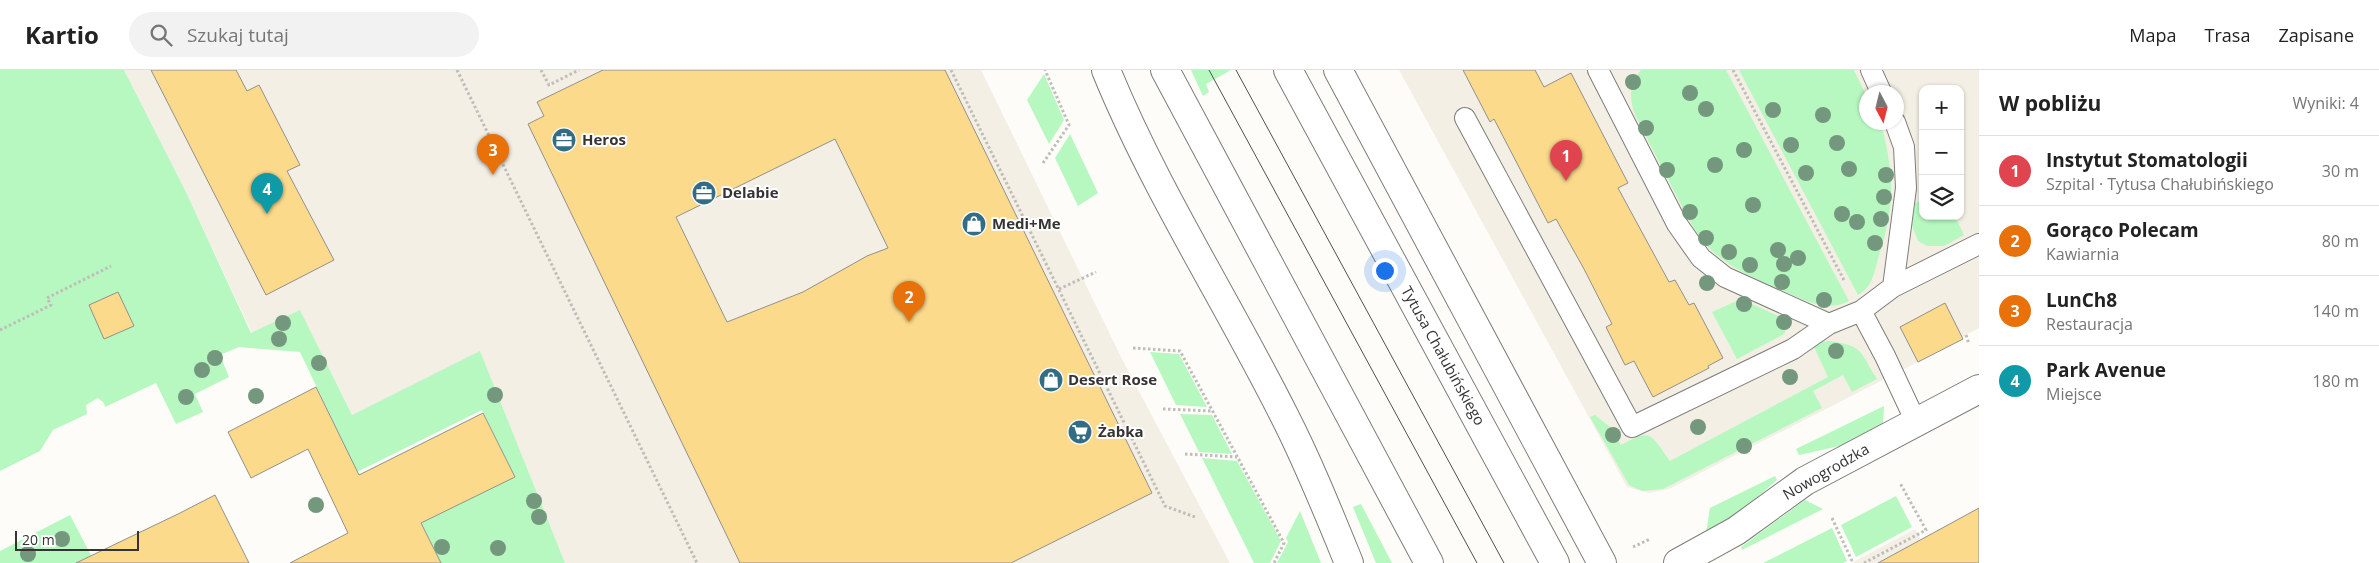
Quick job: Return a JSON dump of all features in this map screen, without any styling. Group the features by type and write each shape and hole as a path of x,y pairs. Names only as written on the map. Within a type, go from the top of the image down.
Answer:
{"main road":[{"path":"1106,70 1144,152 1286,418 1349,563"},
{"path":"1165,70 1430,563"},
{"name":"Tytusa Chałubińskiego","path":"1288,70 1555,563"},
{"path":"1338,70 1602,563"},
{"name":"Nowogrodzka","path":"1678,563 1736,531 1805,481 1979,389"}],"lane":[{"path":"1598,70 1677,224 1702,258 1726,277 1829,324"},
{"path":"1870,70 1878,85"},
{"path":"1465,118 1632,427 1793,349 1829,324 1861,311 1893,287 1979,244"},
{"path":"1893,287 1906,188 1904,147 1898,130"},
{"path":"1861,311 1885,356 1916,422"}],"path":[{"path":"457,70 697,563"},
{"path":"541,70 549,85 580,70"},
{"path":"951,70 1165,506 1195,517"},
{"path":"1043,163 1069,125 1045,70"},
{"path":"1733,70 1861,311"},
{"path":"0,330 51,305 47,298 111,266"},
{"path":"1059,289 1096,272"},
{"path":"1966,335 1968,344"},
{"path":"1133,348 1180,351 1284,543 1274,563"},
{"path":"1163,409 1212,411"},
{"path":"1185,454 1237,457"},
{"path":"1864,563 1926,530 1900,482"},
{"path":"1832,518 1853,563"}],"shaded area":[{"path":"124,70 981,70 1124,363 1230,563 565,563 480,352 352,415 300,311 252,333 186,192"},
{"path":"1399,70 1979,70 1979,328 1962,337 1963,339 1669,489 1649,493 1627,487"},
{"path":"1915,529 1934,563 1851,563"}],"green space":[{"path":"0,70 124,70 186,192 251,333 300,310 352,415 480,351 565,563 441,563 421,523 515,477 482,410 355,473 339,434 300,352 239,347 220,355 229,377 195,394 203,412 176,424 156,383 105,407 104,403 98,398 86,405 87,414 53,430 40,451 0,471"},
{"path":"1191,70 1231,70 1206,84 1209,92 1203,96"},
{"path":"1641,70 1726,70 1849,301 1826,306 1803,300 1746,274 1726,262 1709,248 1690,222 1635,115 1631,91 1634,81"},
{"path":"1739,70 1854,70 1861,85 1859,85 1859,130 1883,130 1891,176 1890,207 1884,240 1874,275 1863,292 1858,295"},
{"path":"1044,74 1064,120 1049,144 1027,100"},
{"path":"1070,134 1098,193 1078,206 1055,158"},
{"path":"1919,202 1919,220 1957,220 1964,235 1944,246 1927,246 1918,241 1912,225 1915,203"},
{"path":"1741,299 1785,319 1788,325 1784,334 1737,359 1712,312"},
{"path":"1830,341 1849,345 1860,352 1877,379 1852,392 1843,375 1813,391 1822,408 1663,489 1642,491 1629,485 1590,417 1595,415 1610,427 1621,445 1639,436 1645,435 1650,437 1659,445 1670,461 1828,377 1814,347 1818,342"},
{"path":"1150,352 1179,354 1207,407 1176,405"},
{"path":"1884,406 1883,424 1844,445 1799,455 1796,449"},
{"path":"1180,414 1212,415 1232,454 1199,452"},
{"path":"1202,458 1237,461 1281,541 1270,563 1254,563"},
{"path":"1775,476 1777,480 1735,517 1706,533 1710,508"},
{"path":"1896,496 1912,527 1856,557 1841,525"},
{"path":"1805,500 1823,509 1742,550 1741,547"},
{"path":"1361,504 1392,563 1376,563 1353,507"},
{"path":"1300,511 1321,563 1277,563 1288,542 1286,538"},
{"path":"70,515 95,563 0,563 0,551"},
{"path":"1832,528 1847,561 1843,563 1763,563"}],"building":[{"path":"151,70 236,70 247,91 259,85 300,165 287,171 334,260 266,295"},
{"path":"603,70 945,70 1152,493 1011,563 740,563 528,124 544,116 537,102","holes":["835,139 888,248 867,256 803,292 727,322 676,217"]},
{"path":"1463,70 1535,70 1544,87 1571,73 1628,183 1618,188 1669,282 1675,280 1689,305 1694,303 1723,358 1708,366 1709,368 1653,397 1634,361 1625,365 1606,327 1612,324 1584,269 1556,219 1548,223 1494,119 1490,122"},
{"path":"118,292 134,326 104,339 89,305"},
{"path":"1945,303 1963,339 1918,362 1900,327"},
{"path":"316,387 359,475 483,413 515,477 421,523 441,563 290,563 348,533 308,449 251,478 228,432"},
{"path":"215,495 249,563 76,563 178,514"},
{"path":"1979,508 1979,563 1878,563"}],"tram line":[{"path":"1209,70 1477,563"},
{"path":"1236,70 1504,563"}],"place":[{"name":"Heros","path":"564,140"},
{"name":"LunCh8","path":"493,175"},
{"name":"Instytut Stomatologii","path":"1566,181"},
{"name":"Delabie","path":"704,193"},
{"name":"Park Avenue","path":"267,214"},
{"name":"Medi+Me","path":"974,224"},
{"name":"Gorąco Polecam","path":"909,322"},
{"name":"Desert Rose","path":"1051,380"},
{"name":"Żabka","path":"1080,432"}]}
